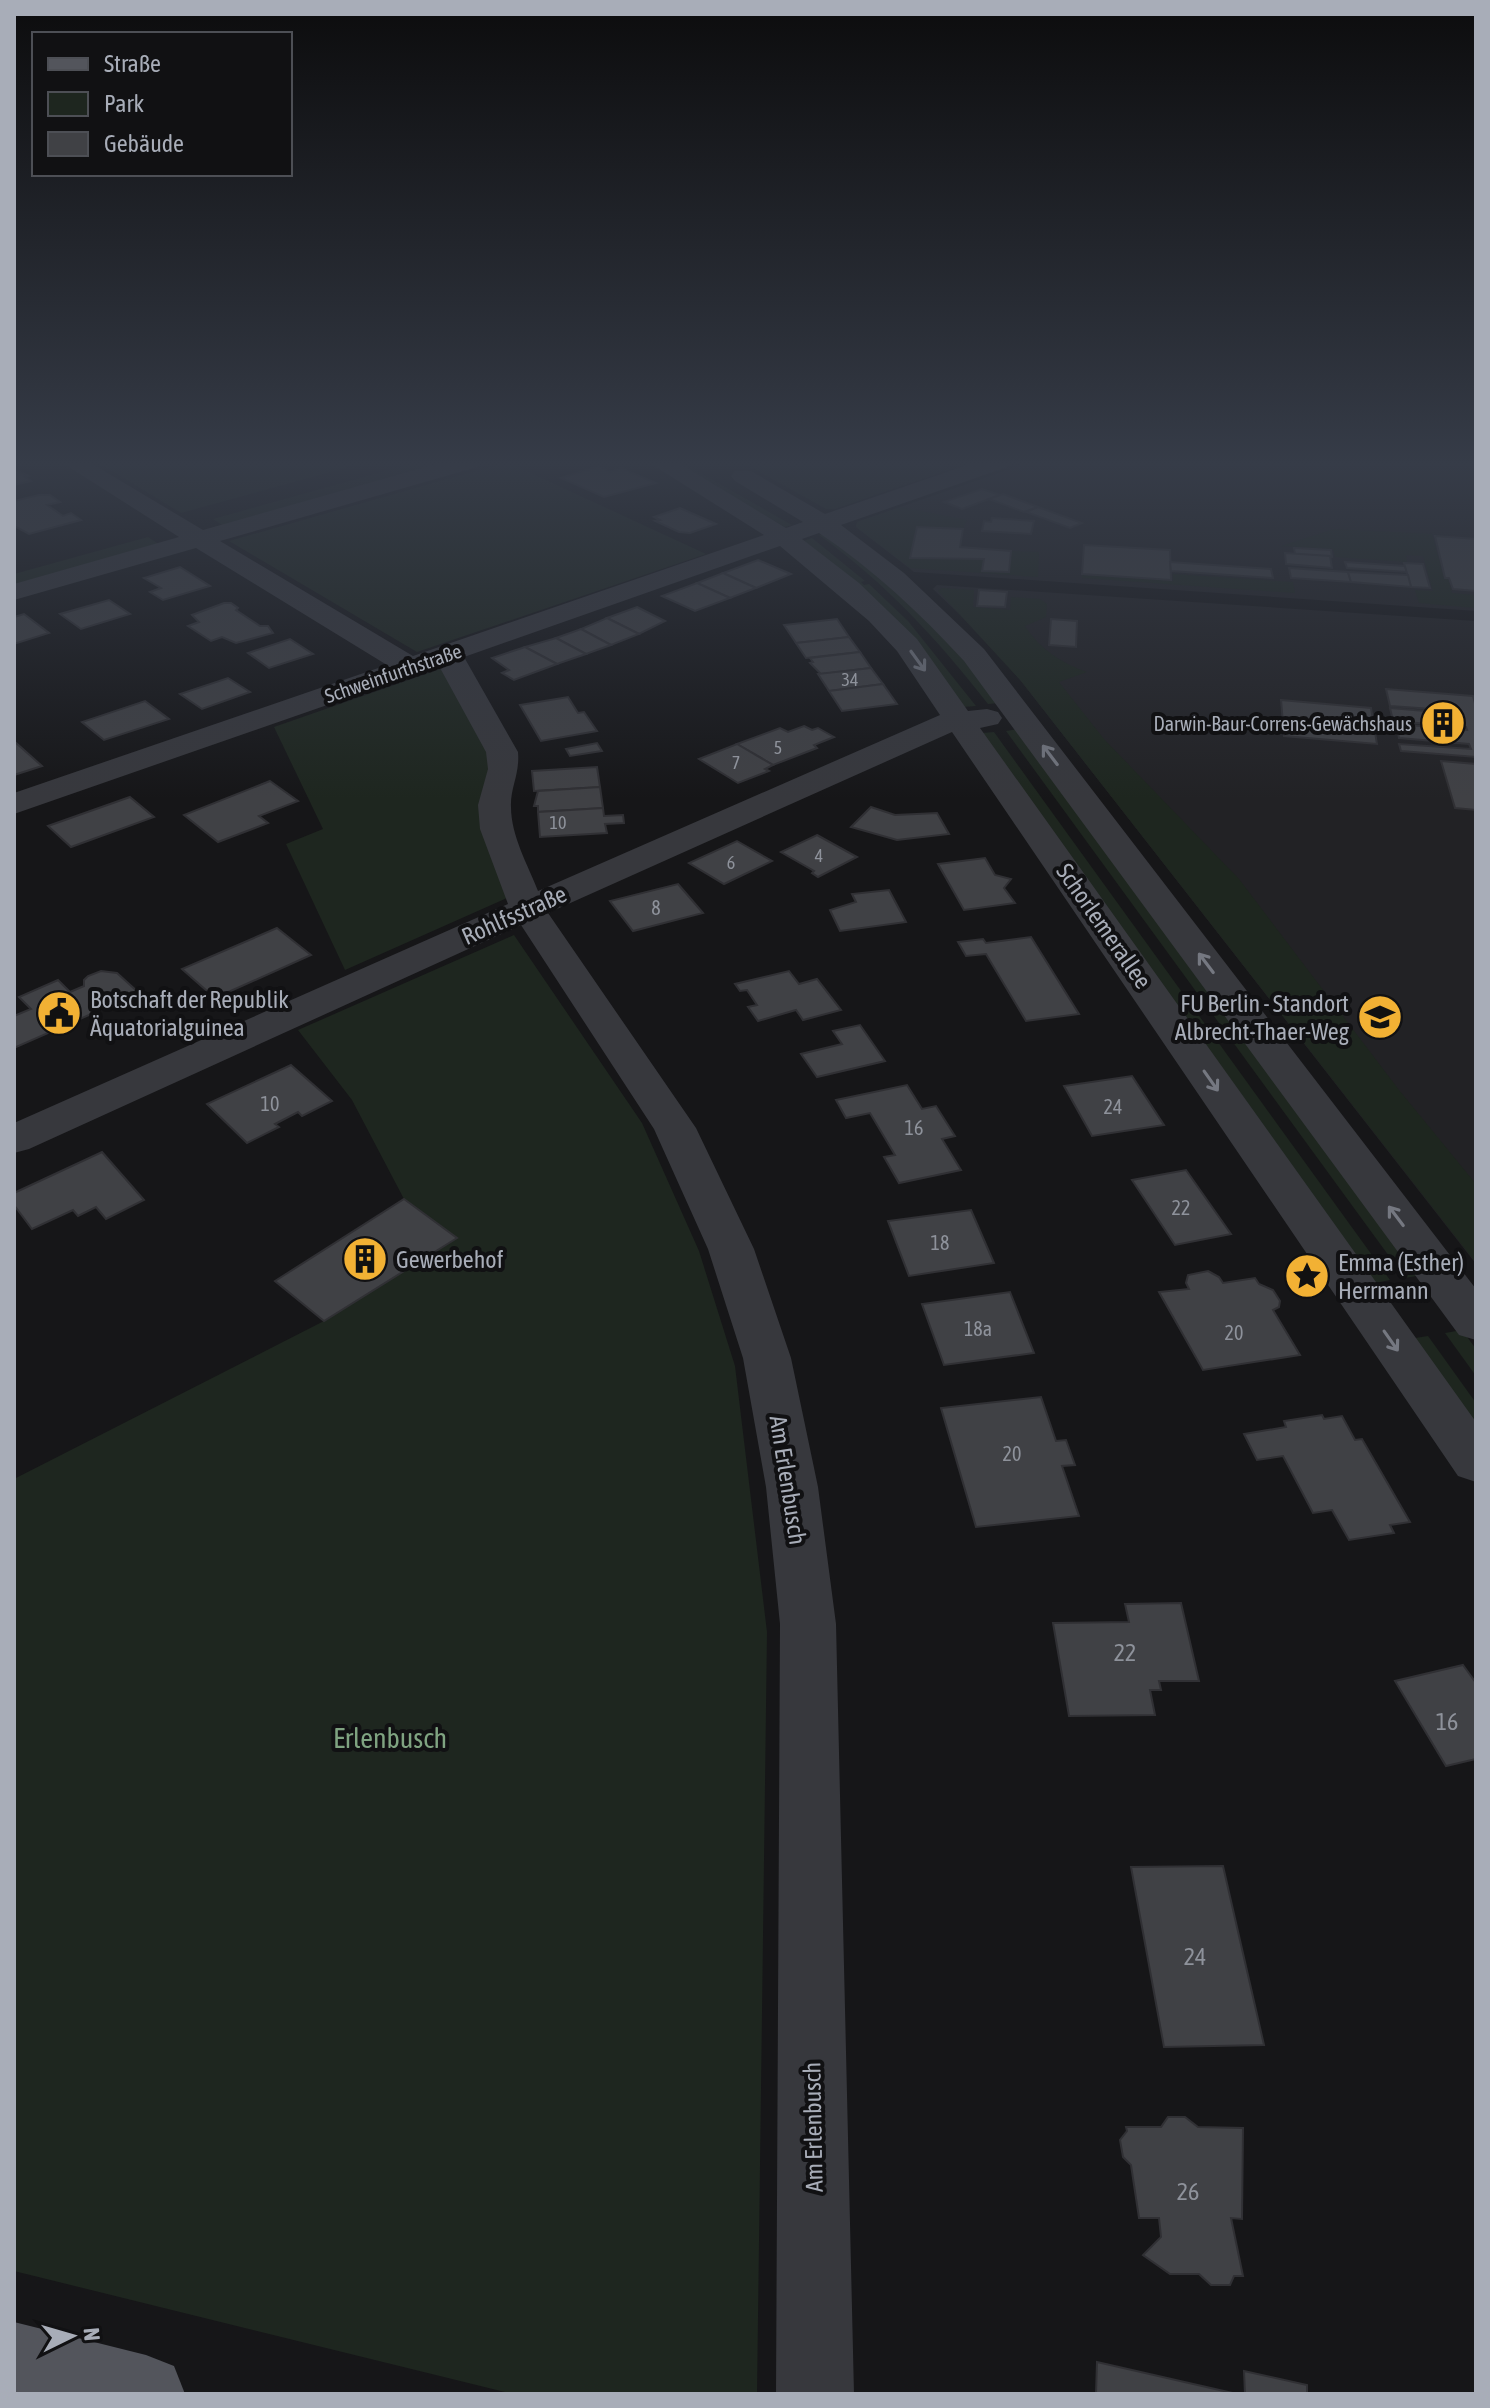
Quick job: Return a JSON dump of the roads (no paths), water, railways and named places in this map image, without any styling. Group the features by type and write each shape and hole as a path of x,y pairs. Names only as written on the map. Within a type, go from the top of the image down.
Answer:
{"main road":[{"path":"14,2361 146,2394"}],"street":[{"path":"14,592 66,574"},
{"path":"256,574 411,667"},
{"name":"Schweinfurthstraße","path":"14,804 678,574"},
{"name":"Schorlemerallee","path":"833,574 854,591 907,645 1476,1462"},
{"path":"892,574 930,607 974,655 1476,1323"},
{"path":"347,689 343,680 364,653 378,648"},
{"name":"Am Erlenbusch","path":"442,656 453,662 502,752 504,769 494,805 497,829 528,909 675,1128 731,1249 767,1358 792,1487 808,1624 815,2394"},
{"name":"Rohlfsstraße","path":"14,1139 940,724 1019,715"}],"place":[{"name":"Darwin-Baur-Correns-Gewächshaus","path":"1443,723"},
{"name":"Botschaft der Republik Äquatorialguinea","path":"59,1013"},
{"name":"FU Berlin - Standort Albrecht-Thaer-Weg","path":"1380,1017"},
{"name":"Gewerbehof","path":"365,1259"},
{"name":"Emma (Esther) Herrmann","path":"1307,1276"}],"park label":[{"name":"Erlenbusch","path":"390,1738"}]}
